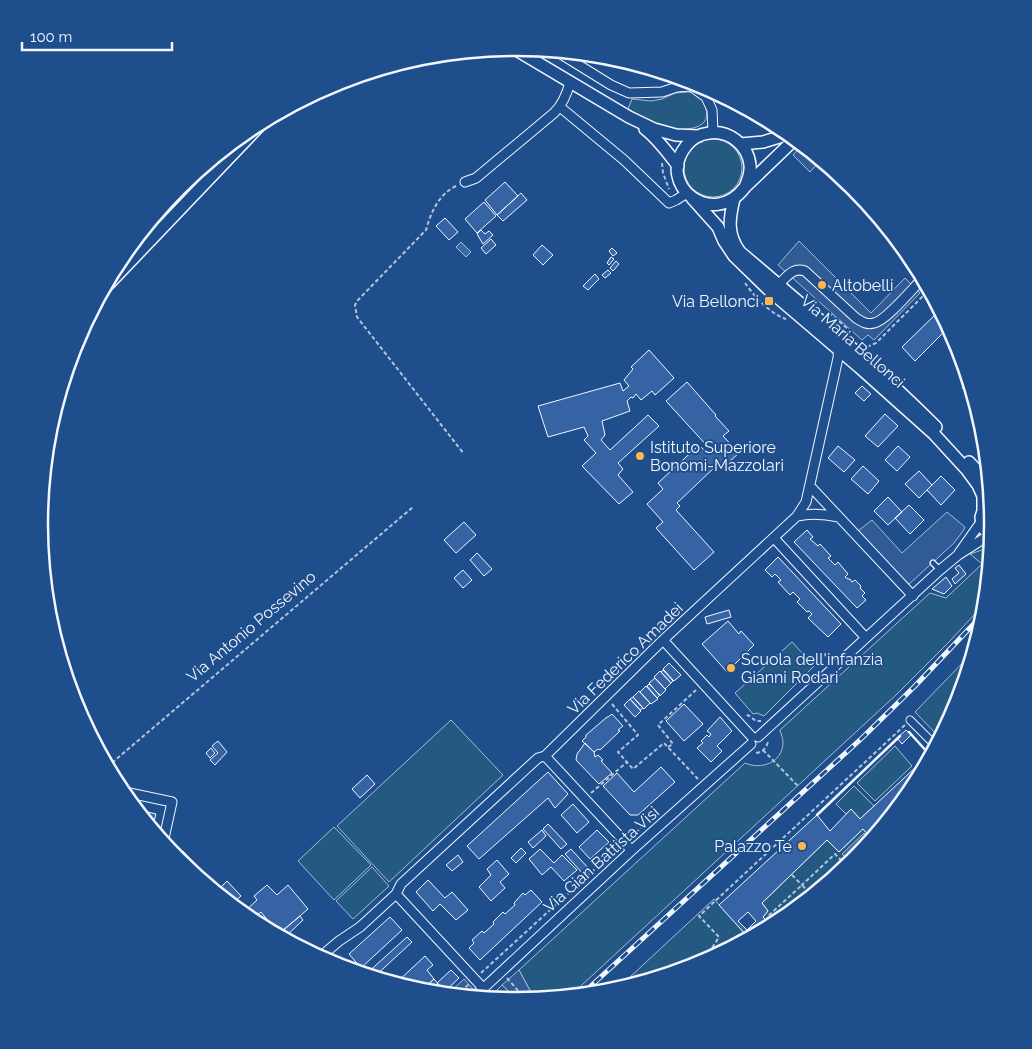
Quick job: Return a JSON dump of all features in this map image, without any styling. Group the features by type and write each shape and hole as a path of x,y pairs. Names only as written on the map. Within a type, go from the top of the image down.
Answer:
{"street":[{"path":"527,56 629,117 654,129 676,135 699,136"},
{"path":"569,59 611,85 629,93 662,92 683,87"},
{"path":"465,182 476,178 560,107 570,82"},
{"path":"705,96 712,110 713,132"},
{"path":"560,107 624,160 669,203 690,196"},
{"path":"629,117 651,133 678,166"},
{"path":"745,188 750,165 741,144 731,137 713,132 699,136 688,143 682,151 678,166 679,178 683,188 690,196 704,204 711,205 726,203 734,199 789,145"},
{"path":"741,144 763,142 779,137"},
{"path":"123,269 239,147"},
{"name":"Via Maria Bellonci","path":"690,196 718,227 724,241 734,256 770,291 934,434 967,470 978,485 983,497"},
{"name":"Via Maria Bellonci","path":"734,199 730,222 731,233 734,244 740,252 821,321 916,407 954,444 981,475"},
{"path":"778,285 794,270 805,271 856,318 864,323 876,323 887,316 918,283"},
{"path":"821,321 826,332 838,344 839,350"},
{"name":"Via Federico Amadei","path":"326,952 360,927 396,894 401,884 408,877 538,758 544,756 663,640 797,516 806,502 839,350"},
{"path":"810,486 913,596"},
{"path":"797,516 827,514 840,518"},
{"name":"Via Gian Battista Visi","path":"958,555 984,515"},
{"path":"774,538 866,638"},
{"name":"Via Gian Battista Visi","path":"480,991 754,739 913,596 936,567 984,539"},
{"path":"663,640 754,739"},
{"path":"910,720 931,741"},
{"path":"544,756 625,842 631,852"},
{"path":"132,794 172,802 165,834"},
{"path":"396,894 483,988"}],"path":[{"path":"464,454 357,317 355,305 357,300 426,230 430,216 439,199 449,189 465,182"},
{"name":"Via Antonio Possevino","path":"112,763 414,508"},
{"path":"668,747 673,744 658,725 702,683"},
{"path":"606,696 638,735 618,752 633,769 664,743 699,780"},
{"path":"739,723 748,715 756,721 765,720"},
{"path":"711,950 718,937 699,916 910,720"},
{"path":"763,750 798,786"},
{"path":"585,799 627,762"},
{"path":"463,990 647,823"},
{"path":"768,919 767,917 835,854 842,861"},
{"path":"792,875 807,891"},
{"path":"484,970 499,986 507,978 521,993"}],"shaded area":[{"path":"692,92 698,96 703,102 707,114 705,121 694,128 665,128 628,109 632,99 651,101 662,99 675,93"},
{"path":"263,130 109,292 144,239 185,193 207,172"},
{"path":"707,139 719,139 729,143 738,152 742,174 734,189 719,197 707,197 697,193 688,184 684,174 684,162 688,152 697,143"},
{"path":"797,150 816,165 810,172 793,155"},
{"name":"Altobelli","path":"799,241 871,313 905,278 920,293 874,340 868,335 862,340 778,265"},
{"path":"461,242 471,252 466,257 456,247"},
{"path":"947,512 965,527 963,531 954,543 907,586 858,531 872,520 902,553"},
{"path":"983,550 983,555 980,586 975,613 896,695 578,989 531,993 519,970 745,763 758,766 775,760 782,750 783,743 780,730 930,593 946,598 982,564 970,554"},
{"path":"792,642 814,666 764,716 757,713 753,714 735,693"},
{"path":"964,661 949,704 935,733 915,712"},
{"path":"451,720 503,775 389,882 337,826"},
{"path":"895,746 912,766 875,801 857,783"},
{"path":"854,786 874,806 860,819 851,809 846,814 836,804"},
{"path":"334,827 371,865 334,900 298,861"},
{"path":"863,829 867,834 825,877 776,914 766,920 763,917 768,911 762,903 827,840 839,852"},
{"path":"864,833 866,835 845,857 842,854"},
{"path":"372,867 389,886 353,919 336,901"},
{"path":"714,899 744,933 695,957 667,968 628,979"},
{"path":"519,970 531,993 510,993 502,985"},
{"path":"464,979 475,991 455,989"},
{"path":"502,985 510,993 499,992 497,990"}],"building":[{"path":"505,182 518,196 497,215 485,200"},
{"path":"521,193 527,200 503,221 497,215"},
{"path":"484,202 496,216 477,233 465,219"},
{"path":"445,218 458,232 449,240 436,226"},
{"path":"481,230 485,234 489,231 493,235 483,244 477,234"},
{"path":"491,239 496,245 486,254 481,248"},
{"path":"542,245 553,255 543,265 533,255"},
{"path":"612,248 617,253 613,256 609,251"},
{"path":"611,257 614,259 609,265 607,263"},
{"path":"616,261 619,264 613,271 610,268"},
{"path":"608,270 611,273 605,278 602,275"},
{"path":"595,274 599,279 588,290 583,286"},
{"path":"935,315 943,333 915,361 902,347"},
{"path":"649,350 674,378 655,395 652,391 641,400 636,394 633,398 631,397 627,401 630,411 602,421 605,435 601,440 610,450 648,415 659,426 618,463 623,469 618,475 633,492 619,504 582,466 596,453 584,440 588,436 584,427 548,437 538,406 620,383 623,391 629,386 624,380 633,369 631,367"},
{"path":"687,382 729,431 723,436 739,453 721,469 717,465 677,503 680,506 676,510 714,552 694,570 656,528 663,522 647,504 663,489 658,483 699,445 705,451 709,448 666,401"},
{"path":"862,386 871,394 864,401 855,393"},
{"path":"885,414 898,426 878,447 865,436"},
{"path":"838,446 855,460 844,472 828,458"},
{"path":"898,446 910,457 897,471 885,460"},
{"path":"863,466 879,481 868,494 851,479"},
{"path":"919,471 932,485 919,498 905,484"},
{"path":"941,476 955,490 941,505 927,490"},
{"path":"888,497 902,512 888,525 874,511"},
{"path":"909,505 924,520 910,534 895,518"},
{"path":"464,522 476,535 456,553 444,540"},
{"path":"807,530 813,537 810,539 818,546 820,544 831,556 828,558 835,565 838,562 848,574 845,577 852,582 855,580 861,586 860,588 865,593 862,596 866,600 857,608 794,542"},
{"path":"477,553 492,569 484,576 470,560"},
{"path":"778,557 841,624 828,637 808,618 812,614 809,611 807,612 797,602 800,599 793,592 790,595 778,582 781,580 775,574 772,577 765,570"},
{"path":"959,565 966,574 955,584 952,579 959,573 955,568"},
{"path":"463,570 472,580 463,588 454,578"},
{"path":"946,577 952,586 944,594 932,589"},
{"path":"729,610 731,617 707,624 705,617"},
{"path":"728,621 739,634 741,631 754,645 727,672 702,644"},
{"path":"669,663 681,675 674,681 663,669"},
{"path":"663,670 673,681 671,683 661,672"},
{"path":"660,671 671,683 665,689 654,677"},
{"path":"655,678 666,690 660,696 649,683"},
{"path":"649,684 660,695 657,698 647,686"},
{"path":"646,686 658,699 651,704 640,692"},
{"path":"639,691 650,703 644,709 633,697"},
{"path":"633,697 643,708 640,710 630,699"},
{"path":"630,699 641,711 635,717 624,705"},
{"path":"684,704 703,724 684,741 666,721"},
{"path":"612,714 623,726 600,750 598,749 594,752 582,741 586,735"},
{"path":"720,717 732,731 717,746 722,751 711,762 697,748 703,743 701,741 707,735 709,737 711,734 707,731"},
{"path":"906,730 911,735 902,744 897,738"},
{"path":"218,741 227,752 215,765 210,760 218,753 212,746"},
{"path":"585,743 594,752 595,757 598,755 603,760 601,761 612,773 599,784 576,760 577,754"},
{"path":"211,748 215,753 210,758 206,753"},
{"name":"Palazzo Te","path":"919,764 888,810 867,834 863,829 839,852 827,840 762,903 768,911 763,917 766,920 744,933 719,905 817,815 830,831 851,809 860,819","holes":["748,912 756,921 747,930 738,921"]},
{"path":"661,767 675,782 638,815 630,815 603,786 617,773 634,792"},
{"path":"548,772 568,794 555,808 548,798 479,859 467,846"},
{"path":"367,775 375,784 360,798 352,789"},
{"path":"573,804 589,822 577,833 561,815"},
{"path":"145,811 156,814 154,822"},
{"path":"548,824 567,844 561,849 543,829"},
{"path":"542,830 546,836 533,848 528,842"},
{"path":"597,830 609,842 590,859 579,847"},
{"path":"521,848 526,853 516,863 511,858"},
{"path":"540,849 554,863 562,855 577,870 564,881 551,867 542,875 529,859"},
{"path":"571,849 590,870 584,875 565,854"},
{"path":"183,851 195,864 194,865 182,852"},
{"path":"458,855 463,862 452,871 446,865"},
{"path":"497,860 509,874 500,882 505,888 491,901 479,887 491,875 487,869"},
{"path":"428,880 445,898 452,892 468,910 456,920 440,904 433,911 416,892"},
{"path":"227,881 241,896 237,900 220,888"},
{"path":"267,885 277,895 288,885 308,909 283,931 269,922 261,912 257,915 248,908 257,900 254,896"},
{"path":"531,890 542,902 480,960 469,948 474,943 472,940 494,924 493,922 503,912 505,914 515,905 514,903 523,893 525,895"},
{"path":"300,916 303,920 289,934 283,930"},
{"path":"390,917 402,930 362,967 349,954"},
{"path":"407,937 412,942 379,972 371,970"},
{"path":"425,956 433,965 427,970 434,979 428,985 401,978"},
{"path":"451,970 459,978 448,988 440,986 437,983"},
{"path":"434,979 440,986 440,986 428,985"}],"railway":[{"path":"590,987 862,738 973,624"}],"wall":[{"path":"909,732 926,751"},
{"path":"817,815 900,736"}],"place":[{"name":"Altobelli","path":"822,285"},
{"name":"Via Bellonci","path":"769,301"},
{"name":"Istituto Superiore Bonomi-Mazzolari","path":"640,456"},
{"name":"Scuola dell'infanzia Gianni Rodari","path":"731,668"},
{"name":"Palazzo Te","path":"802,846"}]}
